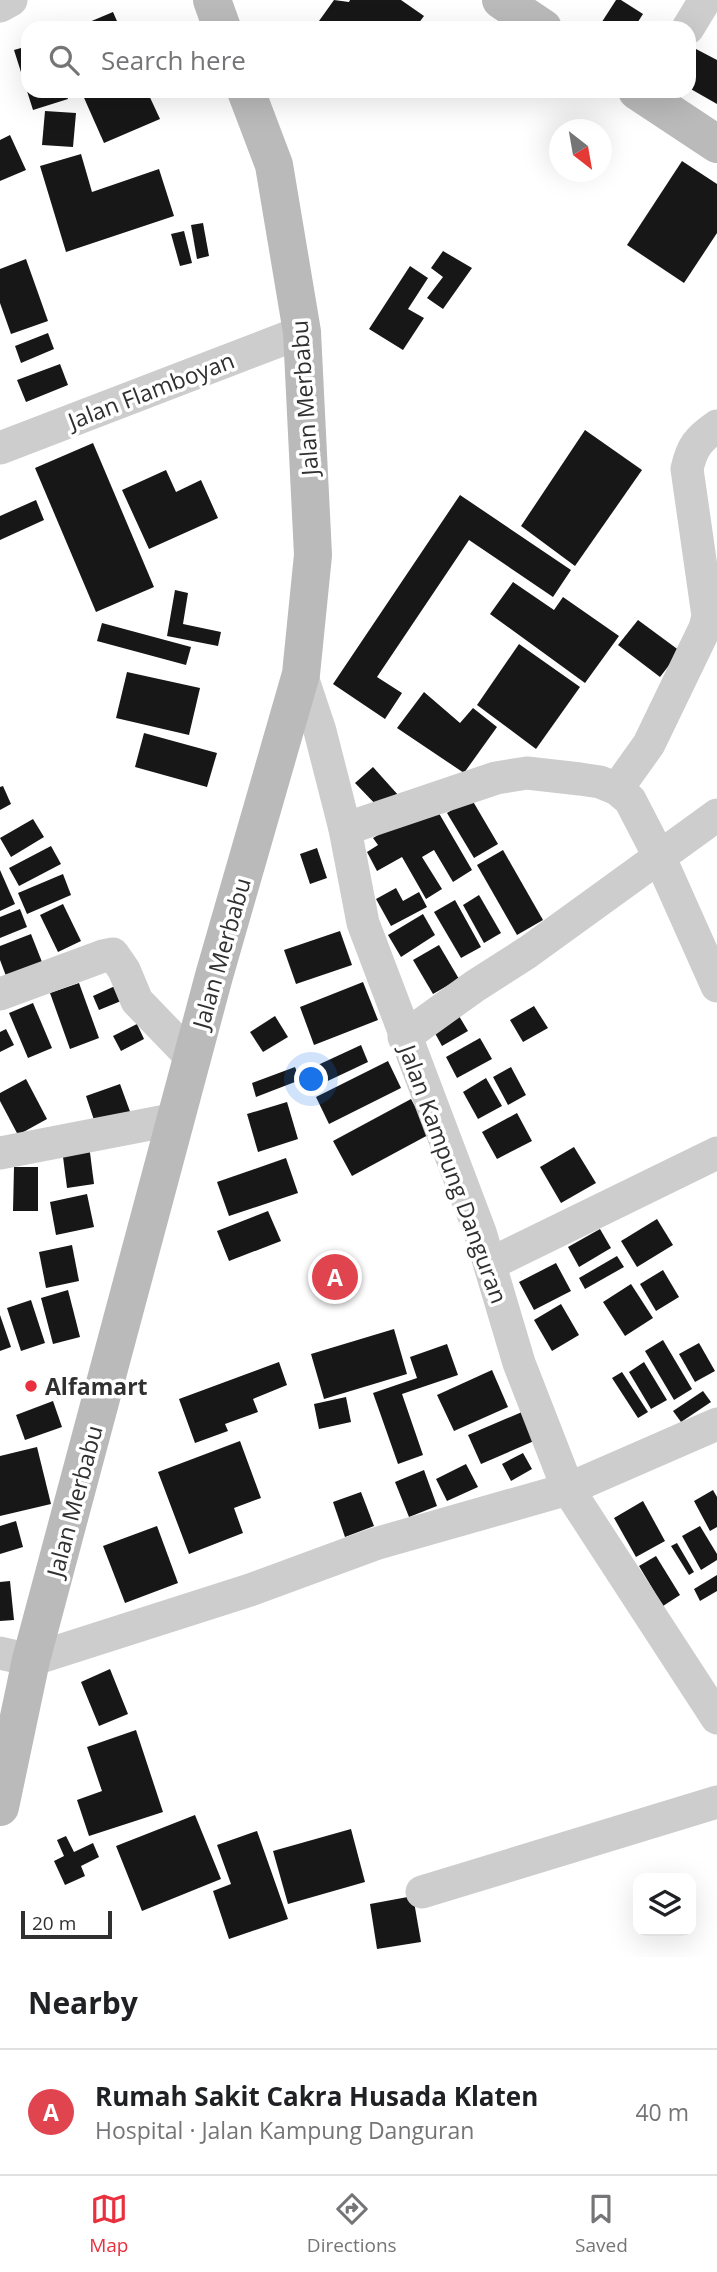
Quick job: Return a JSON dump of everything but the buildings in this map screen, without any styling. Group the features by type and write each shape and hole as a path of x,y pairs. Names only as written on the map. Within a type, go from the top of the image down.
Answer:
{"main road":[{"path":"212,0 220,21"},
{"path":"502,0 533,21"},
{"name":"Jalan Merbabu","path":"0,1807 15,1657 176,1119 301,674 313,555 302,332 274,165 249,98"},
{"path":"651,98 717,144"}],"street":[{"path":"0,6 11,0"},
{"path":"692,21 705,0"},
{"name":"Jalan Flamboyan","path":"0,448 302,332"},
{"path":"617,789 649,744 705,628 707,604 687,469 691,450 705,434 717,426"},
{"name":"Jalan Kampung Danguran","path":"301,674 320,731 345,829 363,923 404,1037 480,1231 519,1363 568,1489 717,1718"},
{"path":"345,829 496,778 527,773 600,782 617,789 630,800 659,856 717,986"},
{"path":"404,1037 717,816"},
{"path":"0,994 113,954 124,970 138,1001 192,1058"},
{"path":"0,1153 176,1119"},
{"path":"490,1265 717,1153"},
{"path":"15,1657 250,1590 375,1545 568,1489 717,1424"},
{"path":"422,1892 717,1802"}],"place":[{"name":"Rumah Sakit Cakra Husada Klaten","path":"335,1277"},
{"name":"Alfamart","path":"31,1386"}]}
